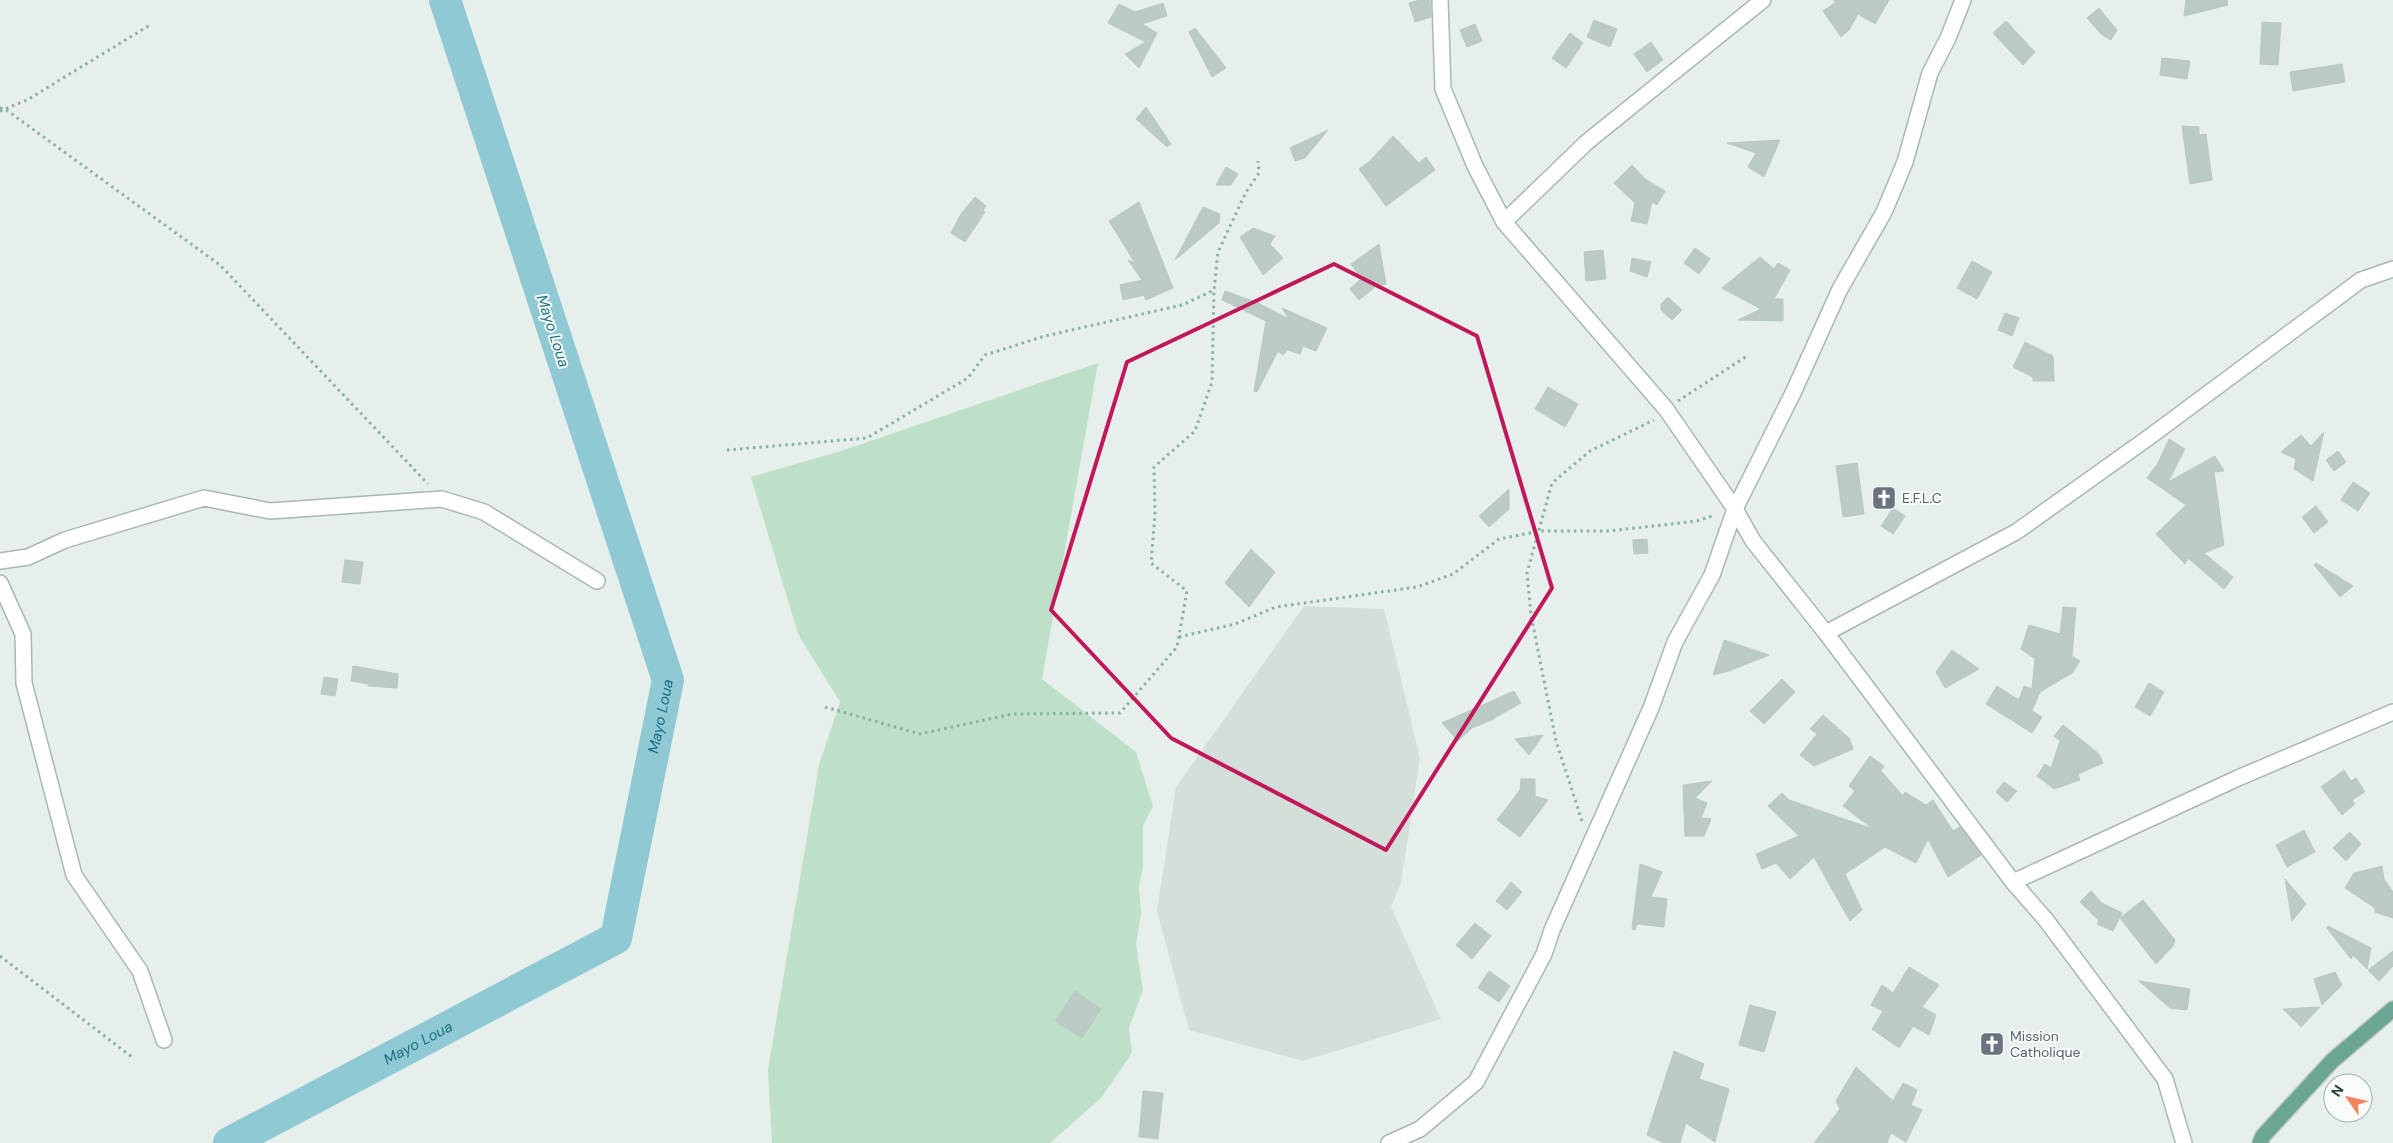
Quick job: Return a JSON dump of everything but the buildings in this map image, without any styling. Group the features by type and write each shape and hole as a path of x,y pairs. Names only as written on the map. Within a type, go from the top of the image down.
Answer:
{"main road":[{"path":"2260,1143 2263,1136 2332,1061 2393,1009"}],"street":[{"path":"1440,0 1443,89 1476,166 1504,222 1666,409 1735,509 1754,541 2013,882 2046,920 2165,1079 2184,1143"},
{"path":"1504,222 1587,142 1763,0"},
{"path":"1405,1143 1476,1082 1544,954 1552,930 1651,708 1675,642 1712,575 1735,509 1793,393 1840,289 1884,212 1905,162 1930,73 1948,38 1963,0"},
{"path":"1826,634 2016,532 2148,438 2362,280 2393,269"},
{"path":"0,561 28,557 65,540 204,498 270,511 442,499 484,512 597,581"},
{"path":"0,582 23,634 24,683 74,875 140,971 164,1040"},
{"path":"2013,882 2238,778 2393,712"},
{"path":"1388,1143 1420,1129"}],"path":[{"path":"0,110 28,100 150,25"},
{"path":"5,109 220,265 442,499"},
{"path":"825,707 920,734 1012,714 1120,712 1177,647 1187,591 1151,563 1155,516 1154,467 1195,431 1212,382 1214,290 1218,252 1246,192 1259,173 1258,161"},
{"path":"726,450 867,438 968,378 985,355 1045,336 1182,305 1214,290"},
{"path":"1590,848 1556,741 1531,615 1528,573 1552,483 1590,450 1651,423 1666,409 1747,356"},
{"path":"1179,637 1235,624 1276,607 1417,587 1453,574 1499,539 1540,531 1609,532 1697,521 1735,509"},
{"path":"0,956 132,1057"}],"highlighted area":[{"path":"1334,264 1477,336 1552,588 1386,850 1171,738 1051,610 1127,362"}],"shaded area":[{"path":"1304,606 1384,609 1420,758 1401,883 1391,907 1441,1019 1303,1061 1189,1030 1157,911 1176,787"}],"green space":[{"path":"1098,363 1042,679 1136,752 1153,806 1143,826 1143,868 1139,885 1141,913 1136,944 1143,990 1129,1028 1132,1053 1101,1098 1050,1143 772,1143 768,1070 819,765 840,702 798,634 751,477 841,451"}],"waterway":[{"name":"Mayo Loua","path":"229,1143 616,938 668,680 445,0"}],"place":[{"name":"E.F.L.C","path":"1884,498"},
{"name":"Mission Catholique","path":"1992,1044"}]}
